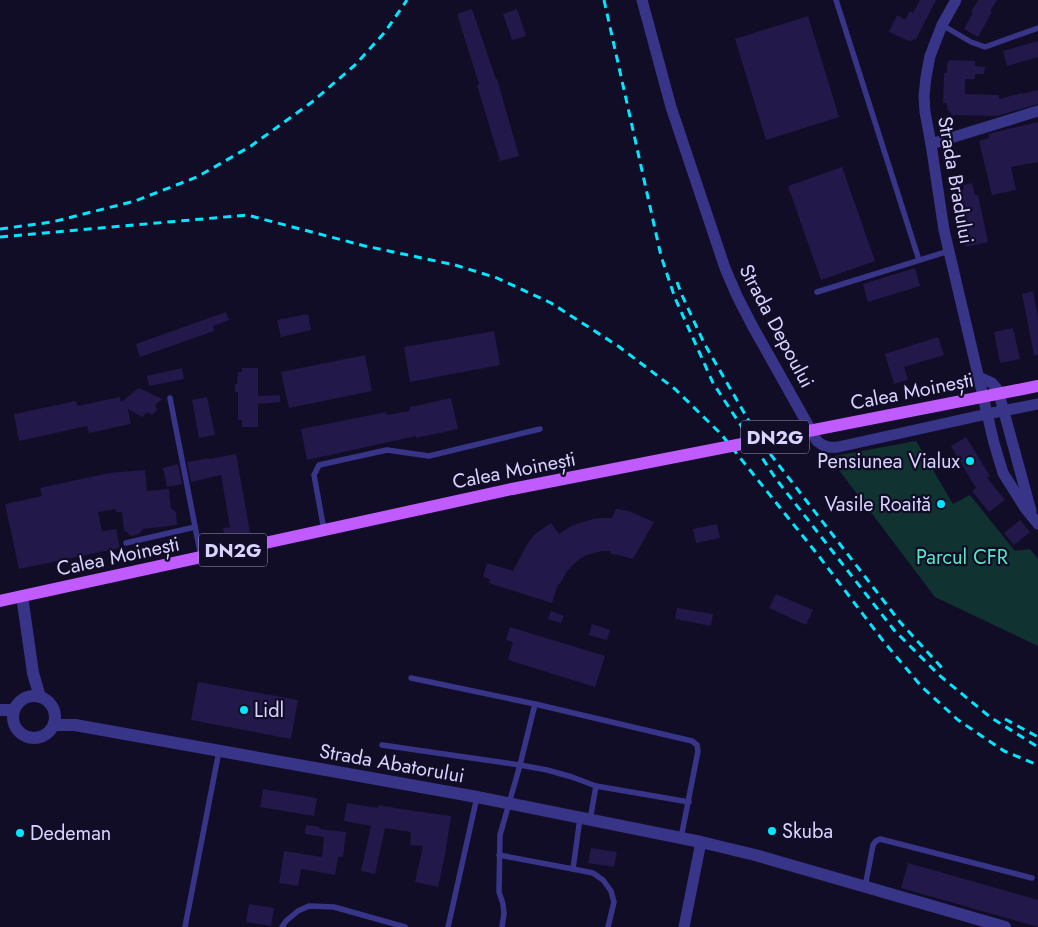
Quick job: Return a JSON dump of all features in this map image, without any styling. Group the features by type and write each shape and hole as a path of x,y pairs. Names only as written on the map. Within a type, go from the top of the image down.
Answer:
{"main road":[{"name":"Calea Moinești","path":"0,601 512,489 1038,386"}],"street":[{"name":"Strada Depoului","path":"642,0 671,107 725,268 753,327 817,441 830,448 838,447 1038,404"},
{"name":"Strada Bradului","path":"956,0 942,25 930,56 924,96 925,112 944,230 994,443 1003,473 1035,521"},
{"path":"931,144 1038,111"},
{"path":"978,374 992,383 998,390 1035,521"},
{"path":"22,596 35,697"},
{"path":"35,697 45,699 52,706 55,720 51,730 46,735 31,738 18,730 14,716 18,704 23,699 35,697"},
{"path":"0,710 14,716"},
{"path":"0,717 14,716"},
{"name":"Strada Abatorului","path":"55,720 509,804 701,842 755,855 1005,927"},
{"path":"684,927 701,842"}],"lane":[{"path":"836,0 919,260"},
{"path":"942,25 971,42 985,47 1038,28"},
{"path":"817,292 949,251"},
{"path":"170,398 202,557"},
{"path":"324,530 314,475 319,465 387,450 429,456 540,429"},
{"path":"126,543 195,527"},
{"path":"411,678 534,704 692,742 697,745 698,751 681,838"},
{"path":"502,927 504,914 500,892 500,835 520,765 534,704"},
{"path":"382,745 520,765 555,772 596,786 689,802"},
{"path":"185,927 219,751"},
{"path":"573,869 585,819 596,786"},
{"path":"448,927 477,798"},
{"path":"865,886 873,846 880,839 1032,878"},
{"path":"499,855 593,873 603,880 612,891 614,902 608,927"},
{"path":"282,927 298,911 309,906 334,907 405,927"}],"green space":[{"name":"Parcul CFR","path":"916,441 953,504 970,495 1015,551 1030,549 1038,559 1038,646 935,597 829,457"}],"building":[{"path":"920,0 936,0 916,39 909,41 889,32 897,15 905,20 910,11 913,13"},
{"path":"978,0 997,0 978,37 964,29"},
{"path":"472,9 497,79 519,156 500,161 457,14"},
{"path":"517,9 526,36 512,40 503,14"},
{"path":"808,16 839,117 766,140 735,39"},
{"path":"1038,41 1038,57 1007,66 1003,51"},
{"path":"950,60 975,61 975,66 985,67 984,74 975,74 975,79 965,79 965,94 999,95 999,99 1038,90 1038,104 997,116 952,115 947,109 947,103 943,103 944,73 947,73 947,64"},
{"path":"1038,122 1038,162 1011,167 1016,190 992,195 979,141 989,138 988,134"},
{"path":"842,167 875,261 821,280 788,186"},
{"path":"972,183 975,195 978,195 988,242 966,247 954,191 964,189 963,185"},
{"path":"915,268 920,286 868,302 863,284"},
{"path":"1033,291 1038,317 1038,355 1034,355 1022,294"},
{"path":"226,312 229,320 213,326 214,331 140,357 136,344"},
{"path":"308,314 311,330 281,337 277,320"},
{"path":"1013,328 1020,359 1000,363 994,332"},
{"path":"494,331 500,365 410,382 404,347"},
{"path":"938,337 944,355 904,367 908,380 894,384 885,354"},
{"path":"365,355 372,391 289,408 281,372"},
{"path":"182,368 184,379 149,386 147,376"},
{"path":"242,368 258,368 258,396 280,395 280,402 258,404 258,427 242,427 242,420 238,420 238,392 235,392 235,384 237,384 238,372 242,372"},
{"path":"139,388 162,399 155,405 157,410 152,415 147,412 142,417 128,409 131,424 89,433 87,426 19,441 14,414 76,401 77,406 120,397 121,402"},
{"path":"207,397 215,435 199,438 192,400"},
{"path":"451,398 458,429 416,438 416,436 307,460 301,429 386,412 387,415 410,411 410,407"},
{"path":"966,437 990,476 987,478 1005,500 989,512 972,491 976,488 951,446"},
{"path":"236,454 251,538 226,543 223,528 230,527 221,475 191,482 187,462"},
{"path":"178,464 182,484 167,487 163,468"},
{"path":"145,470 147,491 169,489 171,508 176,512 177,525 143,529 139,534 131,536 124,530 122,512 116,512 116,509 98,512 102,531 116,529 120,548 19,569 5,504 42,496 40,488 109,473"},
{"path":"616,509 629,511 654,522 633,559 611,554 611,551 586,555 567,571 560,584 558,584 552,603 489,583 490,579 483,577 487,563 513,571 535,534 551,523 559,534 571,526 586,521 597,518 612,518"},
{"path":"1020,520 1030,532 1014,545 1004,533"},
{"path":"717,524 720,538 696,543 693,529"},
{"path":"776,594 813,610 806,625 769,608"},
{"path":"677,608 713,614 711,626 675,619"},
{"path":"551,611 564,616 561,623 548,619"},
{"path":"592,624 610,630 607,640 589,635"},
{"path":"510,627 605,656 595,687 508,660 513,642 506,640"},
{"name":"Lidl","path":"198,682 298,700 291,739 191,720"},
{"path":"263,789 317,798 314,816 260,807"},
{"path":"347,803 378,808 379,805 451,816 438,887 415,882 423,846 410,845 411,832 385,828 375,874 361,871 371,826 344,821"},
{"path":"306,825 320,827 319,829 346,832 343,857 338,857 335,875 301,869 298,886 279,883 284,851 322,857 324,837 305,834"},
{"path":"591,848 617,852 614,867 588,863"},
{"path":"908,863 1038,900 1038,927 901,888"},
{"path":"249,904 274,908 271,926 246,922"}],"railway":[{"path":"0,229 52,222 135,201 197,177 251,146 312,102 355,65 385,32 407,0"},
{"path":"604,0 661,256 675,298 713,383 776,479 894,630 939,675 990,717 1038,747"},
{"path":"0,237 247,215 365,246 455,265 497,278 551,303 618,346 675,389 721,434 818,555 884,642 921,686 958,720 1004,751 1038,765"},
{"path":"677,282 704,343 761,442 900,622 943,669"},
{"path":"1005,719 1038,737"}],"place":[{"name":"Pensiunea Vialux","path":"970,461"},
{"name":"Vasile Roaită","path":"941,504"},
{"name":"Lidl","path":"244,710"},
{"name":"Skuba","path":"772,831"},
{"name":"Dedeman","path":"20,833"}]}
